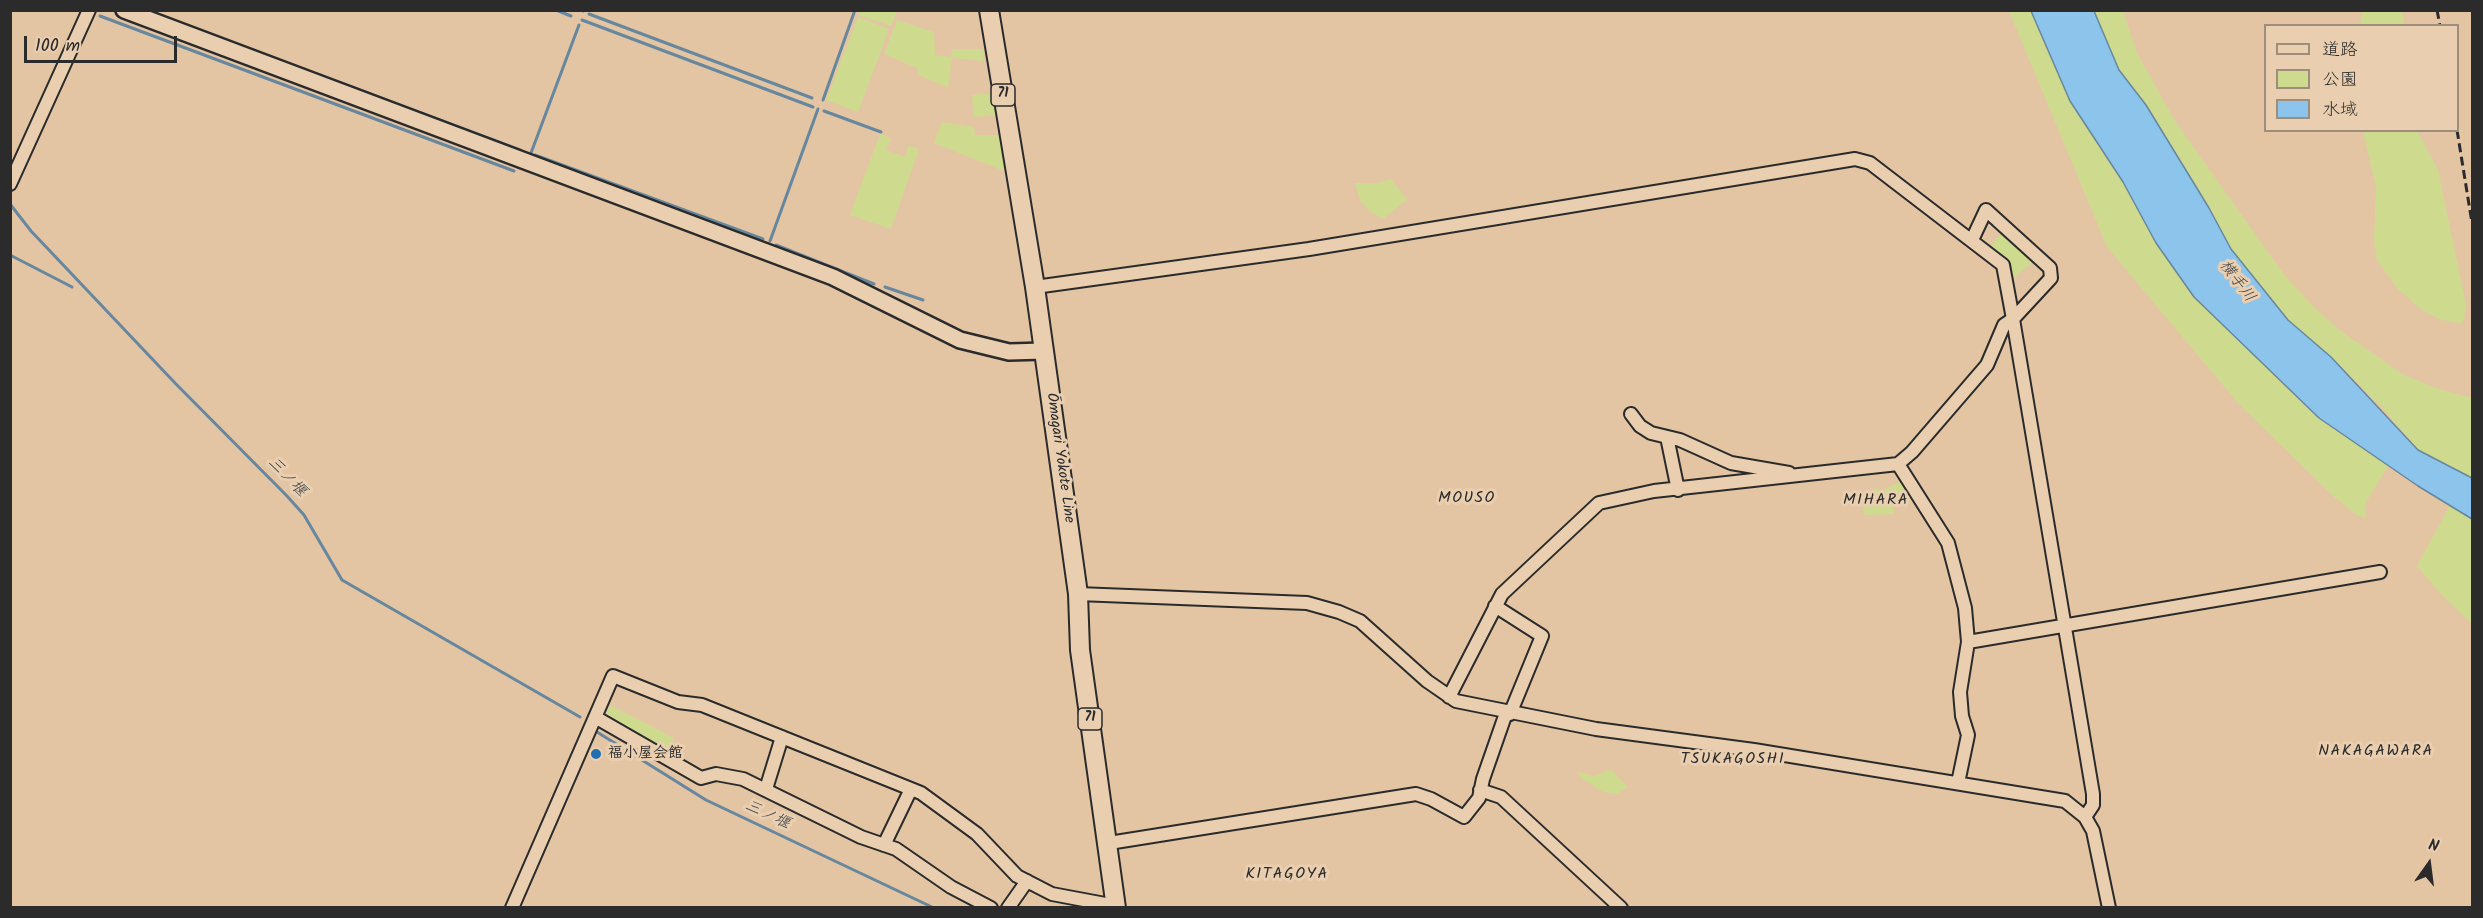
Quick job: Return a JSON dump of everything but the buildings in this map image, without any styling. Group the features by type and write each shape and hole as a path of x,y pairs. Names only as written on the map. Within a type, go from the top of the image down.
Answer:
{"main road":[{"name":"Ōmagari Yokote Line","path":"989,10 1035,287 1078,594 1080,650 1109,843 1116,907"}],"street":[{"path":"10,184 89,10"},
{"path":"124,10 832,277 960,340 1009,352 1044,351"},
{"path":"1035,287 1309,249 1855,159 1870,163 2003,265 2066,624 2093,794 2093,805 2085,818"},
{"path":"1449,696 1502,594 1599,503 1654,491 1898,465 1912,452 1987,365 2004,325 2013,319 2051,278 2050,268 1986,210 1972,240"},
{"path":"1631,414 1640,426 1680,440 1731,463 1800,475"},
{"path":"1667,437 1678,490"},
{"path":"1898,465 1948,543 1965,608 1968,642 1960,692 1962,716 1968,735 1958,783"},
{"path":"1968,642 2066,624 2286,590 2380,572"},
{"path":"1078,594 1252,599 1307,603 1360,621 1456,701 1508,713 2065,801 2085,818 2093,831 2100,855 2109,908"},
{"path":"1109,843 1416,794 1431,798 1464,817 1479,798 1508,713 1542,636 1495,606"},
{"path":"512,908 613,676 678,702 702,705 921,793 977,834 1017,876 1052,894 1081,904 1116,907"},
{"path":"595,717 701,778 726,774 766,789 861,837 896,849 951,887 991,908"},
{"path":"766,789 782,737"},
{"path":"884,845 911,789"},
{"path":"1480,790 1501,797 1621,908"},
{"path":"1008,908 1026,881"}],"green space":[{"path":"860,10 897,11 891,26 859,15"},
{"path":"2009,11 2031,11 2070,101 2123,182 2156,243 2194,297 2319,418 2388,466 2366,502 2365,518 2355,514 2331,494 2238,403 2107,247"},
{"path":"2094,11 2123,11 2137,53 2175,121 2285,276 2314,307 2338,329 2404,375 2442,390 2472,398 2472,478 2418,450 2383,409 2331,357 2288,320 2230,249 2216,220 2146,105 2119,70"},
{"path":"2362,11 2402,11 2404,24 2360,24"},
{"path":"858,17 889,29 858,112 826,100"},
{"path":"897,20 934,32 935,55 951,57 952,49 984,49 983,61 952,58 948,88 919,75 917,68 884,54"},
{"path":"996,93 998,115 974,117 972,95"},
{"path":"942,122 974,127 975,135 1001,135 1004,171 934,143"},
{"path":"2363,132 2418,132 2438,170 2466,305 2464,320 2461,323 2442,320 2422,310 2398,289 2377,260 2374,240 2376,187"},
{"path":"880,134 891,138 886,150 905,157 909,145 919,149 891,229 850,215"},
{"path":"1391,179 1407,199 1383,219 1369,211 1360,200 1355,183 1377,183"},
{"path":"2002,231 2034,260 2013,279 2006,264 1990,248"},
{"path":"1903,480 1917,501 1892,503 1894,514 1865,515 1859,496 1878,488 1880,492"},
{"path":"2450,505 2472,519 2472,624 2439,592 2417,566"},
{"path":"610,705 674,738 667,754 606,715"},
{"path":"1610,769 1628,787 1617,794 1603,792 1581,778 1578,772 1595,776"}],"water":[{"name":"横手川","path":"2031,11 2094,11 2119,70 2146,105 2209,208 2231,249 2288,320 2331,357 2418,450 2472,478 2472,519 2418,486 2319,418 2194,297 2156,243 2123,182 2070,101"}],"waterway":[{"path":"556,10 571,16"},
{"path":"823,100 855,10"},
{"path":"589,14 812,98"},
{"path":"100,16 514,171"},
{"path":"582,20 813,107"},
{"path":"531,153 579,25"},
{"path":"338,82 520,150"},
{"path":"770,241 818,109"},
{"path":"824,111 881,132"},
{"path":"535,155 763,239"},
{"name":"三ノ堰","path":"10,204 31,231 304,515 342,580 580,717"},
{"path":"776,245 874,284"},
{"path":"10,255 72,287"},
{"path":"885,287 923,300"},
{"name":"三ノ堰","path":"597,732 706,800 934,908"}],"railway":[{"path":"2437,10 2440,24"},
{"path":"2457,132 2472,223"}],"place":[{"name":"福小屋会館","path":"596,754"}],"district":[{"name":"MOUSO","path":"1467,499"},
{"name":"MIHARA","path":"1876,501"},
{"name":"NAKAGAWARA","path":"2376,752"},
{"name":"TSUKAGOSHI","path":"1733,760"},
{"name":"KITAGOYA","path":"1287,875"}]}
